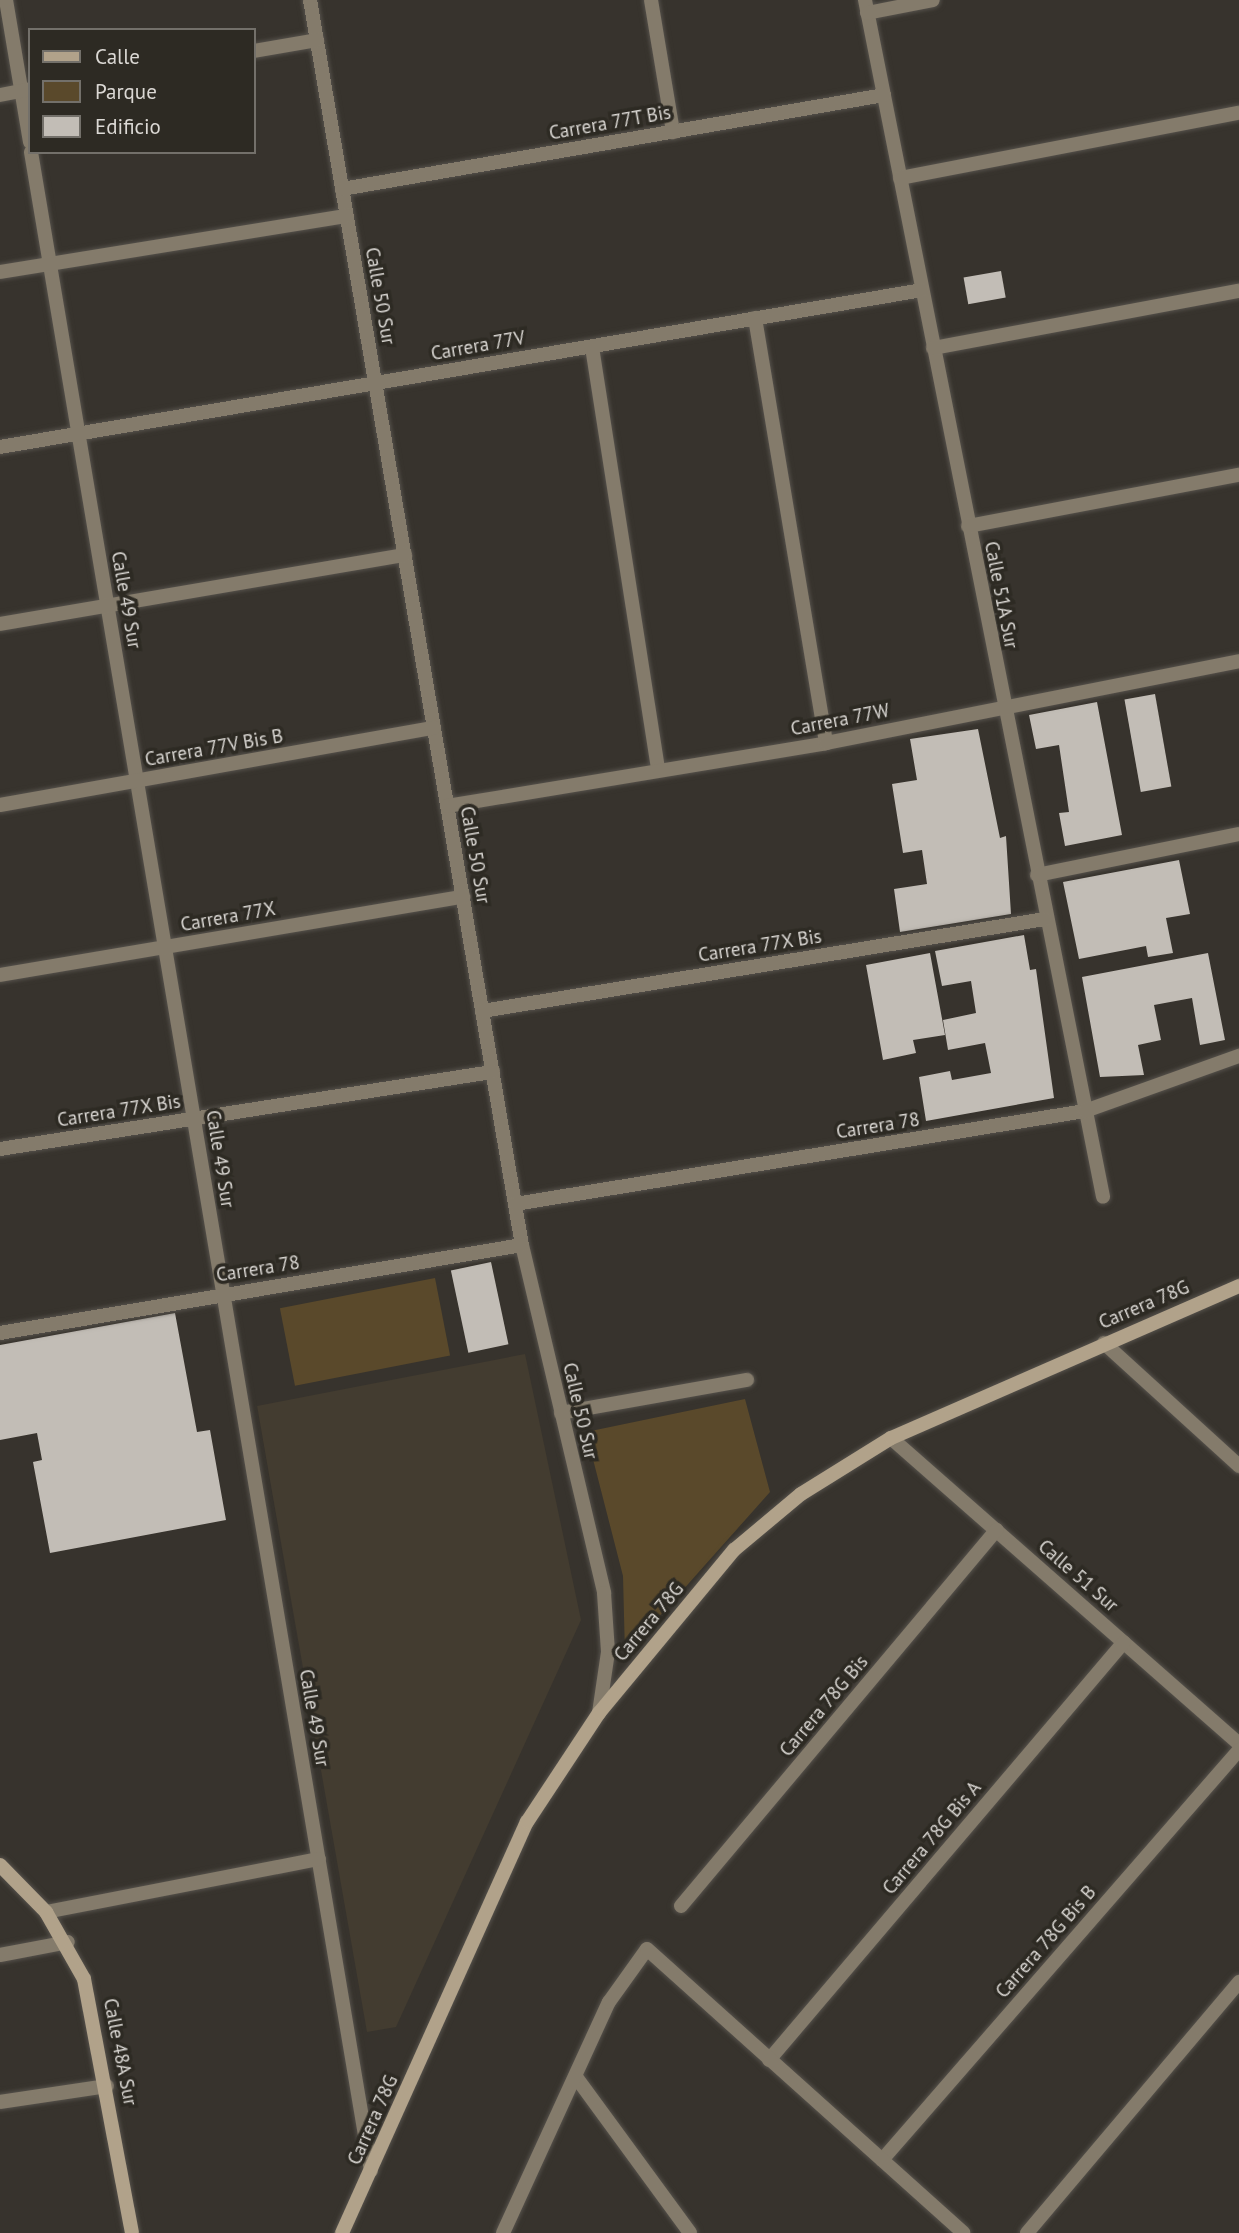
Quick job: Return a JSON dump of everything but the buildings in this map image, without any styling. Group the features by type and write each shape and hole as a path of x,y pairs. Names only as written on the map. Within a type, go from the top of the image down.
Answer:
{"street":[{"path":"6,0 25,90 28,121"},
{"name":"Calle 50 Sur","path":"310,0 522,1245 608,1622 599,1713"},
{"path":"651,0 673,132"},
{"path":"866,6 933,0"},
{"name":"Calle 51A Sur","path":"866,6 1003,708 1103,1197"},
{"path":"256,51 317,40"},
{"path":"0,95 25,90"},
{"name":"Carrera 77T Bis","path":"342,189 884,95"},
{"path":"900,178 1239,113"},
{"name":"Calle 49 Sur","path":"32,154 371,2171"},
{"path":"0,272 347,216"},
{"name":"Carrera 77V","path":"0,447 922,290"},
{"path":"933,348 1239,291"},
{"path":"755,318 827,743"},
{"path":"592,347 658,770"},
{"path":"968,526 1239,475"},
{"path":"0,624 405,555"},
{"name":"Carrera 77W","path":"447,806 827,743 1239,661"},
{"name":"Carrera 77V Bis B","path":"0,805 434,729"},
{"path":"1037,875 1239,834"},
{"name":"Carrera 77X","path":"0,975 463,897"},
{"name":"Carrera 77X Bis","path":"482,1011 1045,919"},
{"name":"Carrera 78","path":"515,1204 1085,1111 1239,1056"},
{"name":"Carrera 77X Bis","path":"0,1149 493,1072"},
{"name":"Carrera 78","path":"0,1332 522,1245"},
{"name":"Carrera 78G","path":"342,2233 527,1822 599,1713 734,1550 800,1494 891,1438 1239,1286"},
{"path":"1104,1343 1239,1465"},
{"path":"561,1413 747,1380"},
{"name":"Calle 51 Sur","path":"891,1438 1239,1744"},
{"name":"Carrera 78G Bis","path":"681,1906 996,1530"},
{"name":"Carrera 78G Bis A","path":"769,2060 1124,1642"},
{"name":"Carrera 78G Bis B","path":"882,2160 1239,1750"},
{"path":"46,1912 319,1859"},
{"name":"Calle 48A Sur","path":"0,1866 46,1912 68,1942 96,2015 130,2233"},
{"path":"0,1955 68,1942"},
{"path":"503,2233 609,2003 647,1949 963,2233"},
{"path":"1027,2233 1239,1982"},
{"path":"576,2077 690,2233"},
{"path":"0,2102 107,2086"}],"shaded area":[{"path":"525,1354 581,1620 396,2027 367,2032 257,1406"}],"green space":[{"path":"435,1278 450,1356 295,1386 280,1308"},
{"path":"745,1399 770,1492 625,1655 623,1576 586,1432"}]}
